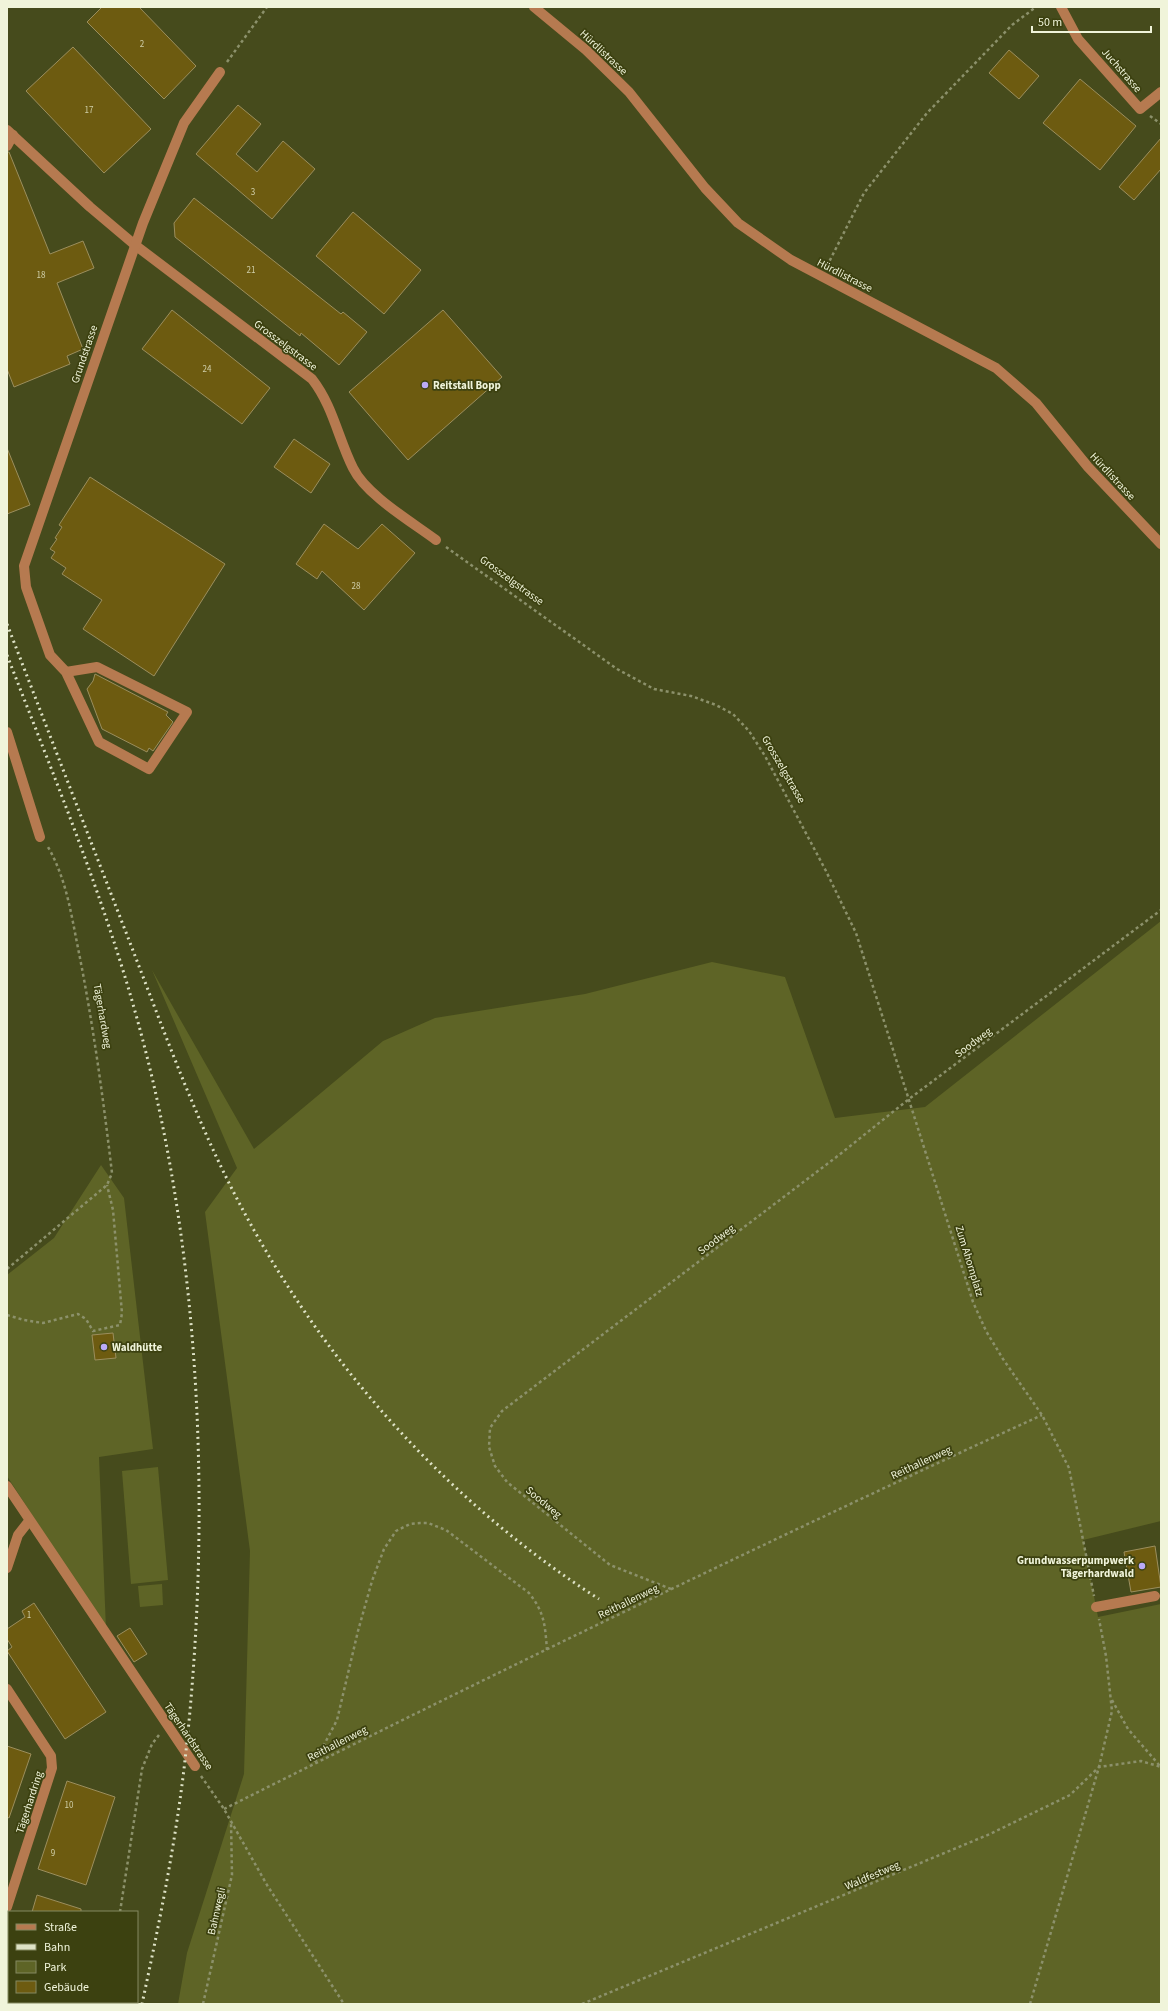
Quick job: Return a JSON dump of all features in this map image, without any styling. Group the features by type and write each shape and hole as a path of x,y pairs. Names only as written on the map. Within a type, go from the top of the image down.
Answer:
{"street":[{"name":"Hürdlistrasse","path":"534,7 586,50 629,92 715,200 738,223 778,252 821,277 927,330 996,368 1036,403 1088,467 1161,544"},
{"name":"Juchstrasse","path":"1061,7 1078,38 1140,109 1161,92"},
{"name":"Grundstrasse","path":"66,672 50,655 26,587 24,566 135,245 184,123 220,72"},
{"name":"Grosszelgstrasse","path":"10,132 135,245 312,379 323,392 354,469 377,497 436,540"},
{"path":"7,146 10,132"},
{"path":"97,667 187,712 149,769 99,742 66,672 97,667"},
{"path":"7,732 40,838"},
{"name":"Tägerhardstrasse","path":"7,1486 29,1521 195,1766"},
{"path":"7,1568 18,1535 29,1521"},
{"path":"1096,1607 1155,1596"},
{"name":"Tägerhardring","path":"7,1690 51,1756 52,1768 7,1907"}],"path":[{"path":"220,72 267,7"},
{"path":"821,277 864,192 927,113 1012,25 1036,7"},
{"name":"Grosszelgstrasse","path":"436,540 617,669 654,689 691,696 716,705 733,714 749,732 765,756 823,864 856,933 909,1100"},
{"name":"Tägerhardweg","path":"40,838 49,847 59,866 86,986 98,1052 112,1173 107,1185"},
{"name":"Soodweg","path":"671,1589 610,1565 507,1482 499,1473 491,1458 488,1447 490,1428 502,1411 839,1155 909,1100 1161,910"},
{"name":"Zum Ahornplatz","path":"909,1100 973,1302 986,1331 1003,1359 1042,1415 1069,1468 1106,1656 1112,1711 1099,1767 1030,2004"},
{"path":"7,1269 107,1185 112,1210 122,1313 120,1325 93,1331 86,1319 78,1314 43,1323 7,1315"},
{"name":"Reithallenweg","path":"224,1809 408,1716 671,1589 1042,1415"},
{"path":"315,1763 337,1720 358,1631 384,1549 391,1537 403,1526 428,1523 446,1530 529,1593 543,1614 547,1650"},
{"path":"1110,1697 1128,1729 1161,1767"},
{"path":"120,1911 142,1770 152,1744 167,1725"},
{"path":"1099,1767 1141,1761 1161,1767"},
{"name":"Tägerhardstrasse","path":"195,1766 231,1820 267,1885 344,2004"},
{"name":"Waldfestweg","path":"582,2004 694,1956 846,1896 990,1834 1070,1795 1099,1767"},
{"name":"Bahnwegli","path":"203,2004 232,1875 231,1820"}],"green space":[{"path":"1161,921 1161,1521 1083,1540 1098,1617 1161,1604 1161,2004 178,2004 187,1953 244,1774 250,1551 205,1212 237,1168 152,970 254,1149 383,1041 435,1018 585,994 712,962 785,977 835,1118 925,1107"},
{"path":"101,1165 124,1198 153,1449 99,1457 106,1629 7,1476 7,1275 54,1238"},
{"path":"158,1467 168,1580 131,1584 122,1471"},
{"path":"162,1584 163,1605 140,1607 138,1586"}],"building":[{"path":"102,7 139,7 196,66 164,99 87,22"},
{"path":"73,47 151,129 104,173 26,91"},
{"path":"1009,50 1039,76 1019,99 989,73"},
{"path":"1080,79 1136,126 1100,170 1043,123"},
{"path":"238,105 261,124 236,154 257,172 283,141 315,169 272,219 196,154"},
{"path":"1161,138 1161,169 1134,200 1119,187"},
{"path":"7,152 9,152 50,254 83,241 94,268 57,283 83,349 67,356 70,364 14,387 7,369"},
{"path":"194,198 341,314 343,312 367,332 339,365 301,333 300,336 175,237 174,223"},
{"path":"353,212 421,270 384,314 316,256"},
{"path":"172,310 270,388 242,424 142,349"},
{"name":"Reitstall Bopp","path":"443,310 502,377 408,460 349,392"},
{"path":"294,439 330,464 311,493 274,467"},
{"path":"7,448 30,505 7,514"},
{"path":"90,477 225,564 154,676 83,629 102,600 62,574 66,568 51,558 55,552 50,549 57,539 55,538 62,527 59,525"},
{"path":"324,524 358,549 382,524 415,553 364,610 322,571 317,579 296,564"},
{"path":"95,674 168,712 166,715 173,722 153,751 149,748 147,752 102,729 87,689 93,681"},
{"name":"Waldhütte","path":"113,1333 116,1358 95,1360 92,1335"},
{"name":"Grundwasserpumpwerk Tägerhardwald","path":"1155,1546 1161,1587 1131,1592 1124,1552"},
{"path":"34,1603 106,1712 65,1739 7,1651 12,1647 7,1639 7,1629 25,1617 22,1611"},
{"path":"130,1628 147,1654 134,1662 117,1636"},
{"path":"7,1746 31,1754 9,1818 7,1817"},
{"path":"67,1781 115,1797 86,1885 38,1869"},
{"path":"37,1895 81,1909 81,1911 32,1911"}],"railway":[{"path":"7,624 189,1095 232,1189 265,1250 303,1309 344,1365 388,1419 436,1469 488,1516 542,1559 599,1599"},
{"path":"7,655 63,798 98,894 143,1041 163,1127 178,1215 189,1304 196,1394 199,1484 198,1574 194,1663 186,1751 178,1815 142,2004"}],"place":[{"name":"Reitstall Bopp","path":"425,385"},
{"name":"Waldhütte","path":"104,1347"},
{"name":"Grundwasserpumpwerk Tägerhardwald","path":"1142,1566"}]}
